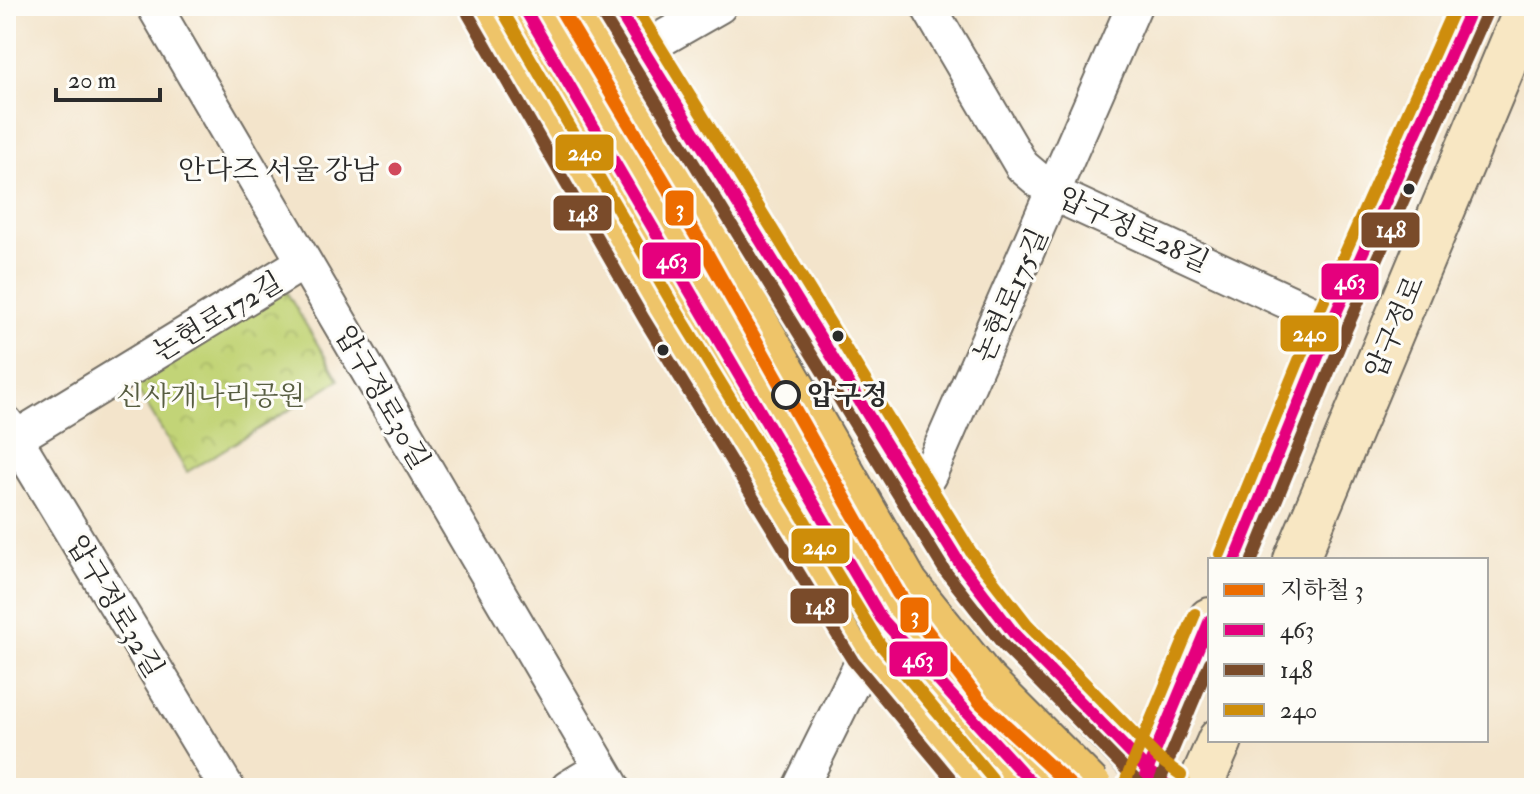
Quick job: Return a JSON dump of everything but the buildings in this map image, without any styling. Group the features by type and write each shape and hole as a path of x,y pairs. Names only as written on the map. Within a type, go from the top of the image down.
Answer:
{"main road":[{"path":"482,6 658,311 860,641 980,788"},
{"path":"523,6 881,618 1036,788"},
{"path":"574,6 906,585 985,683 1090,788"},
{"path":"616,6 958,561 1015,635 1153,782 1208,626"},
{"name":"압구정로","path":"1236,558 1332,322 1472,6"},
{"name":"압구정로","path":"1297,558 1528,6"},
{"path":"801,543 815,553 850,555 890,530 907,495 910,480"},
{"path":"860,641 859,600 868,586 903,563 932,555 958,561"},
{"path":"1199,788 1219,742"}],"street":[{"name":"압구정로30길","path":"154,6 607,778"},
{"path":"642,50 719,6"},
{"name":"압구정로28길","path":"928,6 1022,166 1055,194 1332,322"},
{"name":"논현로175길","path":"910,480 929,475 1055,194 1134,6"},
{"name":"논현로172길","path":"9,435 304,262"},
{"name":"압구정로32길","path":"9,435 227,788"},
{"path":"800,788 860,641"},
{"path":"568,788 607,778"}],"green space":[{"name":"신사개나리공원","path":"284,288 339,380 187,472 131,379"}],"metro line":[{"name":"3","path":"559,6 703,247 898,593 980,702 1073,788"}],"transit line":[{"name":"240","path":"500,6 672,303 880,644 992,778"},
{"name":"463","path":"523,6 881,618 1036,788"},
{"name":"463","path":"616,6 958,561 1015,635 1148,771 1171,788"},
{"name":"240","path":"635,6 971,552 1027,624 1159,759 1181,775"},
{"name":"240","path":"1220,554 1317,316 1455,6"},
{"name":"463","path":"1236,558 1332,322 1472,6"},
{"name":"148","path":"1253,558 1347,328 1487,12"},
{"name":"148","path":"468,14 644,319 853,661 959,788"},
{"name":"148","path":"602,14 945,571 1004,646 1144,788"},
{"name":"240","path":"1125,782 1195,614"},
{"name":"463","path":"1140,788 1208,625"},
{"name":"148","path":"1157,788 1208,667"}],"place":[{"name":"안다즈 서울 강남","path":"395,169"},
{"name":"압구정","path":"786,395"}]}
